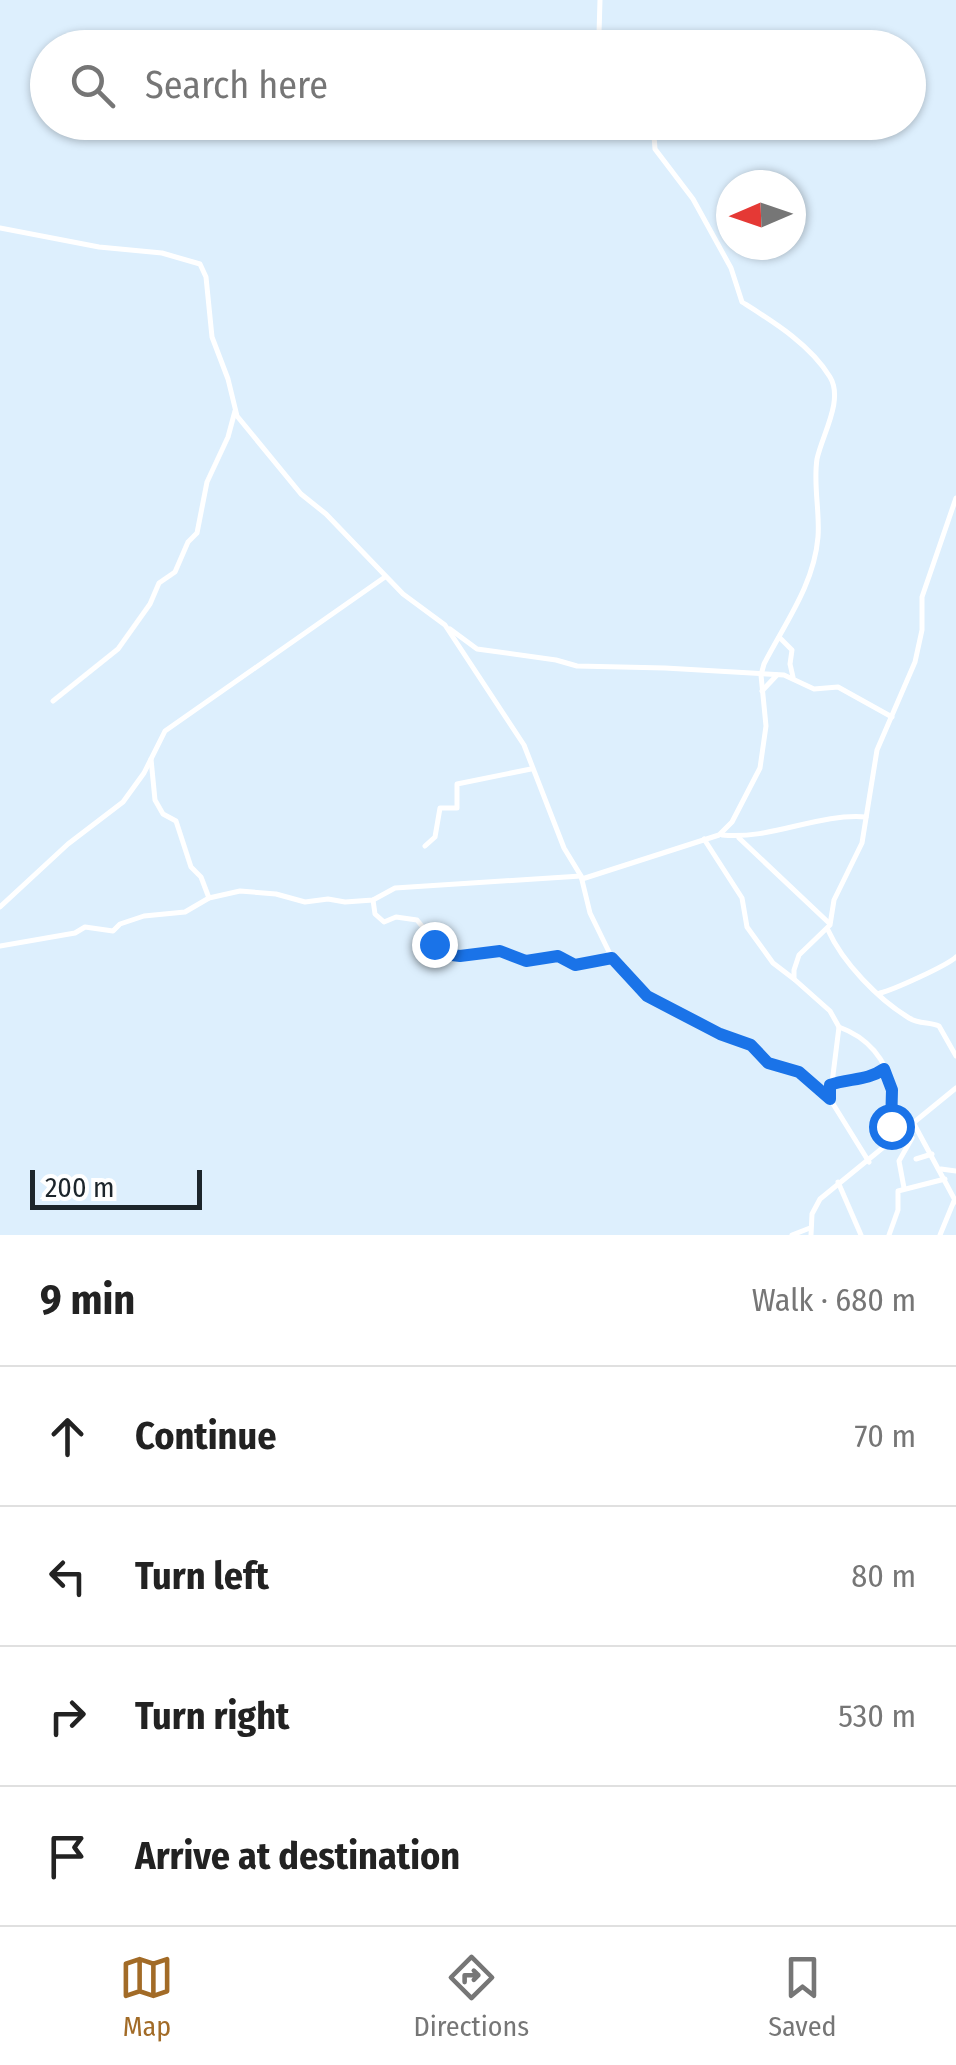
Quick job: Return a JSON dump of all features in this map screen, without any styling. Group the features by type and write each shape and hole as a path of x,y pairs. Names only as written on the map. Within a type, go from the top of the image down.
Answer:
{"street":[{"path":"599,30 600,0"},
{"path":"655,140 656,150 693,199 731,268 742,302 763,313 795,340 832,384 832,409 816,470 816,551 804,590 761,675 766,726 760,768 740,810 719,835"},
{"path":"0,228 197,262 206,277 212,337 235,411 301,494 413,602 478,649 577,666 678,668 793,677 814,689 832,686 850,692 892,716"},
{"path":"53,701 118,650 159,583 174,572 196,533 207,482 228,437 235,411"},
{"path":"794,980 800,955 829,927 838,888 862,844 877,750 915,662 922,630 922,597 956,498"},
{"path":"0,906 68,844 118,807 139,782 159,739 176,722 385,576"},
{"path":"445,625 513,726 564,848 582,877 590,913 612,958 647,996 720,1034 751,1045 768,1063 799,1072 830,1099 869,1162"},
{"path":"779,636 792,650 793,677"},
{"path":"762,691 777,675"},
{"path":"151,756 155,800 164,814 176,821 190,864 201,877 209,898"},
{"path":"425,846 435,837 440,808 457,808 458,784 533,769"},
{"path":"0,946 75,933 85,927 113,931 120,924 144,916 190,910 209,898 252,891 305,902 373,900 394,888 582,877 719,835 783,830 844,815 866,816"},
{"path":"736,836 829,927 840,953 912,1020 937,1024 956,1056"},
{"path":"704,839 742,898 747,928 773,963 830,1011 838,1027 830,1099"},
{"path":"373,900 384,922 396,917 417,920 444,954 471,957 500,951 526,961 558,956 575,965 612,958"},
{"path":"880,993 940,970 956,957"},
{"path":"838,1027 870,1042 892,1090 891,1128 898,1135 922,1138"},
{"path":"830,1085 850,1078 868,1078 884,1069"},
{"path":"792,1235 810,1232 816,1205 838,1182 869,1162 956,1088"},
{"path":"914,1124 955,1201 940,1235"},
{"path":"904,1188 899,1161 912,1138"},
{"path":"916,1159 932,1154"},
{"path":"941,1170 956,1171"},
{"path":"889,1235 898,1210 896,1194 904,1188 944,1179"},
{"path":"838,1182 861,1235"}],"route":[{"path":"434,944 444,954 460,956 500,951 526,961 560,956 575,965 612,958 647,996 720,1034 751,1045 772,1066 799,1072 830,1099 830,1085 850,1078 868,1078 884,1069 892,1090 891,1126"}]}
